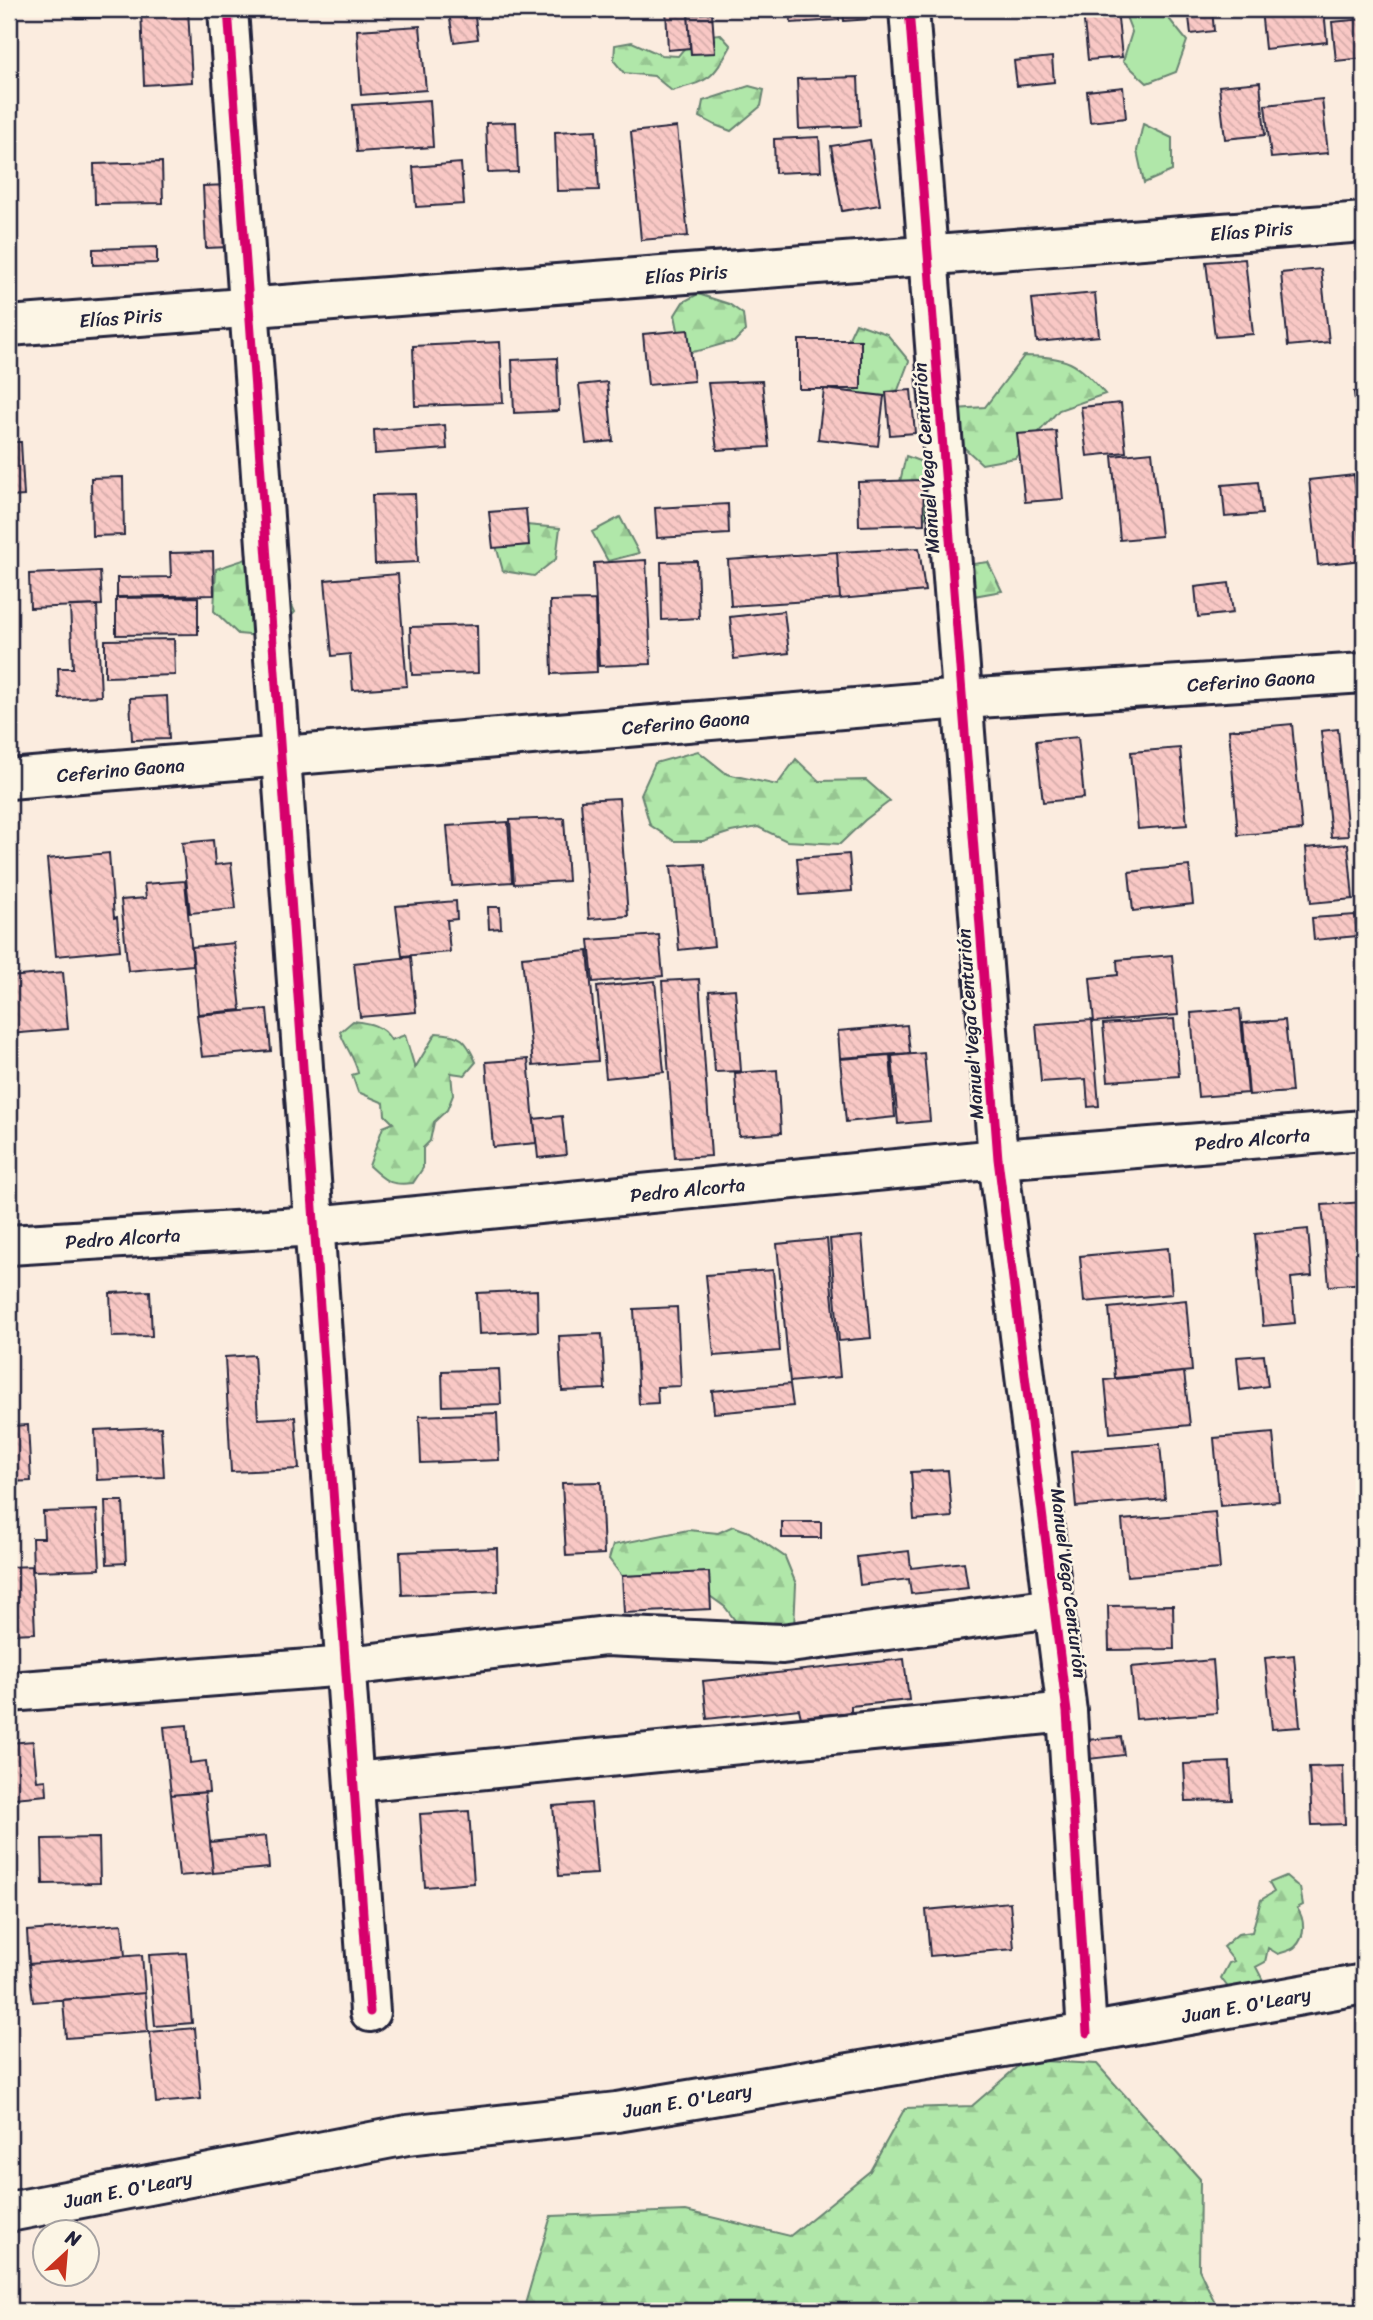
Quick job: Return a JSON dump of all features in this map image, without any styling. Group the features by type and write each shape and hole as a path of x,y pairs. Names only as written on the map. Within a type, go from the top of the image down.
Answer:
{"street":[{"path":"229,9 370,2012"},
{"name":"Manuel Vega Centurión","path":"909,9 998,1159 1067,1712 1087,2034"},
{"name":"Elías Piris","path":"9,326 1364,222"},
{"name":"Ceferino Gaona","path":"9,779 962,699 1364,673"},
{"name":"Pedro Alcorta","path":"9,1245 315,1226 998,1159 1364,1130"},
{"path":"9,1692 346,1666 606,1636 782,1644 1054,1608"},
{"path":"354,1782 1067,1712"},
{"name":"Juan E. O'Leary","path":"9,2212 407,2135 617,2112 1087,2034 1364,1984"}],"green space":[{"path":"1123,9 1164,9 1187,41 1176,72 1147,83 1123,61 1132,32"},
{"path":"720,34 731,46 714,73 702,81 672,91 654,76 624,73 614,61 615,45 632,42 661,55 678,56 696,39"},
{"path":"749,86 764,90 761,106 731,131 700,117 703,101"},
{"path":"1143,124 1172,138 1172,171 1144,183 1137,151"},
{"path":"698,294 729,304 743,314 745,331 734,342 690,352 680,340 675,315 683,302"},
{"path":"856,323 887,334 909,361 898,390 870,404 846,386 843,351"},
{"path":"1024,356 1051,357 1070,363 1087,375 1105,394 1059,410 1015,458 982,464 957,441 955,409 985,407"},
{"path":"906,456 935,467 941,499 920,524 895,503"},
{"path":"620,517 639,553 608,561 592,532"},
{"path":"526,525 560,528 556,559 534,576 503,571 495,542"},
{"path":"249,558 280,579 295,612 273,637 238,634 214,611 216,569"},
{"path":"988,562 1002,591 968,597 957,566"},
{"path":"698,751 727,774 777,785 796,759 819,781 866,780 890,801 840,844 787,841 758,827 703,841 674,841 650,825 641,794 655,763"},
{"path":"353,1021 380,1028 391,1040 405,1035 415,1068 436,1033 462,1039 476,1062 465,1075 451,1073 453,1095 447,1110 434,1122 430,1141 423,1148 423,1168 413,1183 399,1184 388,1181 369,1166 383,1127 393,1123 385,1115 384,1103 358,1092 352,1075 358,1073 357,1068 340,1032"},
{"path":"733,1526 749,1532 785,1557 796,1584 794,1628 737,1623 725,1607 707,1594 622,1576 609,1559 613,1545 688,1530 718,1533"},
{"path":"1286,1876 1300,1888 1303,1905 1297,1908 1303,1923 1303,1933 1299,1943 1293,1948 1278,1954 1268,1948 1265,1962 1256,1967 1266,1986 1238,2001 1221,1978 1229,1963 1234,1961 1223,1947 1238,1934 1252,1932 1261,1900 1274,1892 1269,1883"},
{"path":"1025,2060 1097,2064 1200,2179 1199,2269 1219,2311 523,2311 551,2216 686,2211 790,2236 870,2171 905,2108 972,2106"}],"building":[{"path":"75,9 108,9 109,17 76,18"},
{"path":"141,9 188,9 192,82 144,85"},
{"path":"666,9 688,9 690,48 668,50"},
{"path":"790,9 839,9 839,20 791,23"},
{"path":"843,9 869,9 870,19 844,21"},
{"path":"1117,9 1122,57 1088,60 1083,12"},
{"path":"1188,9 1212,9 1214,31 1191,34"},
{"path":"1261,9 1324,9 1327,42 1265,49"},
{"path":"474,10 478,39 454,42 449,14"},
{"path":"712,13 715,53 691,54 688,15"},
{"path":"1364,19 1364,58 1336,61 1332,22"},
{"path":"420,26 426,90 361,95 357,30"},
{"path":"1052,57 1054,82 1017,86 1014,61"},
{"path":"858,77 860,126 799,129 797,79"},
{"path":"1260,82 1265,135 1225,139 1219,86"},
{"path":"1123,87 1126,118 1090,122 1087,91"},
{"path":"1322,99 1328,153 1271,158 1265,105"},
{"path":"430,100 433,147 357,152 353,105"},
{"path":"516,122 518,172 488,173 486,123"},
{"path":"677,127 688,236 641,240 631,132"},
{"path":"596,130 599,190 557,191 555,132"},
{"path":"819,137 821,171 775,173 774,139"},
{"path":"870,140 880,205 842,211 831,146"},
{"path":"162,162 163,203 95,204 94,164"},
{"path":"461,163 464,204 416,207 413,167"},
{"path":"228,185 230,247 206,248 203,186"},
{"path":"157,247 157,263 93,265 93,249"},
{"path":"1245,259 1253,334 1215,337 1206,262"},
{"path":"1321,269 1329,342 1288,346 1281,273"},
{"path":"1095,293 1099,336 1037,342 1032,299"},
{"path":"688,330 694,381 648,385 643,334"},
{"path":"799,340 861,340 861,389 799,389"},
{"path":"500,342 503,403 415,406 413,346"},
{"path":"557,358 559,411 514,413 512,360"},
{"path":"762,381 769,447 717,450 708,383"},
{"path":"607,382 613,441 586,444 579,385"},
{"path":"824,389 884,396 878,446 818,439"},
{"path":"911,390 915,433 890,435 886,392"},
{"path":"1364,391 1364,428 1358,429 1354,392"},
{"path":"1121,403 1126,452 1087,456 1081,407"},
{"path":"445,425 447,449 375,454 374,430"},
{"path":"1056,431 1063,499 1025,502 1017,434"},
{"path":"9,442 21,442 24,496 9,497"},
{"path":"1152,452 1161,536 1120,540 1112,456"},
{"path":"1354,475 1362,560 1318,565 1309,480"},
{"path":"123,477 124,535 92,536 91,478"},
{"path":"923,480 924,524 859,526 858,482"},
{"path":"1258,482 1262,514 1225,517 1222,485"},
{"path":"415,494 418,562 375,564 372,495"},
{"path":"728,504 729,534 657,538 655,508"},
{"path":"526,509 529,545 493,548 489,512"},
{"path":"919,548 925,591 840,599 837,552"},
{"path":"213,552 214,595 117,597 117,578 171,577 170,553"},
{"path":"837,552 840,599 731,606 728,560"},
{"path":"646,560 651,664 599,666 594,563"},
{"path":"697,561 699,618 662,620 661,562"},
{"path":"100,571 102,605 30,608 29,574"},
{"path":"398,574 407,686 353,690 350,654 332,656 325,580"},
{"path":"1229,583 1233,613 1198,617 1195,587"},
{"path":"198,597 198,634 116,635 116,598"},
{"path":"595,600 597,672 552,674 550,601"},
{"path":"97,605 101,696 59,698 58,668 73,668 70,606"},
{"path":"784,611 789,653 734,659 730,617"},
{"path":"477,625 478,673 412,675 410,627"},
{"path":"174,639 175,675 105,677 105,640"},
{"path":"167,696 169,739 132,740 130,698"},
{"path":"1292,724 1302,830 1238,835 1229,730"},
{"path":"1338,729 1348,836 1331,837 1321,731"},
{"path":"1078,737 1084,798 1043,802 1036,741"},
{"path":"1180,748 1187,825 1138,829 1131,752"},
{"path":"619,798 628,916 589,919 581,800"},
{"path":"564,818 568,881 514,884 510,820"},
{"path":"508,822 512,882 452,886 447,826"},
{"path":"213,840 215,865 231,863 236,909 190,913 182,843"},
{"path":"1348,844 1353,899 1311,903 1306,848"},
{"path":"109,853 114,918 117,917 120,950 56,956 47,859"},
{"path":"849,854 852,891 800,895 797,858"},
{"path":"705,864 714,946 679,950 671,866"},
{"path":"1189,866 1193,904 1133,911 1129,872"},
{"path":"185,881 193,965 128,971 121,900 146,898 144,884"},
{"path":"456,901 457,919 447,920 450,952 402,956 396,906"},
{"path":"488,907 500,907 501,928 489,929"},
{"path":"1355,915 1357,936 1314,940 1312,918"},
{"path":"659,935 663,976 593,982 589,940"},
{"path":"234,943 241,1010 198,1014 192,947"},
{"path":"588,951 598,1061 533,1066 522,957"},
{"path":"1172,955 1178,1015 1094,1022 1090,978 1118,975 1117,960"},
{"path":"411,957 416,1012 360,1017 354,963"},
{"path":"63,972 68,1029 9,1034 9,977"},
{"path":"699,979 711,1156 675,1158 662,981"},
{"path":"655,981 664,1072 606,1078 597,987"},
{"path":"735,989 741,1071 715,1072 709,991"},
{"path":"267,1009 271,1051 202,1057 197,1015"},
{"path":"1240,1009 1248,1093 1198,1097 1191,1013"},
{"path":"1174,1019 1179,1076 1108,1081 1103,1024"},
{"path":"1092,1020 1099,1106 1088,1107 1086,1079 1041,1082 1036,1024"},
{"path":"1285,1020 1292,1092 1249,1095 1243,1023"},
{"path":"907,1025 910,1053 840,1058 838,1031"},
{"path":"924,1053 930,1121 898,1124 892,1056"},
{"path":"890,1055 895,1117 846,1122 840,1059"},
{"path":"528,1059 536,1143 493,1147 486,1062"},
{"path":"777,1070 781,1133 739,1136 735,1073"},
{"path":"562,1116 566,1155 538,1158 534,1119"},
{"path":"1364,1202 1364,1283 1329,1286 1322,1205"},
{"path":"1308,1229 1312,1276 1291,1278 1295,1323 1263,1326 1255,1234"},
{"path":"862,1236 871,1338 839,1341 830,1239"},
{"path":"827,1239 840,1377 790,1382 777,1244"},
{"path":"1168,1248 1172,1294 1084,1302 1080,1256"},
{"path":"773,1270 780,1351 714,1356 706,1275"},
{"path":"537,1290 538,1331 479,1334 477,1293"},
{"path":"150,1291 152,1336 112,1337 110,1293"},
{"path":"1186,1300 1192,1371 1115,1378 1109,1308"},
{"path":"677,1307 681,1386 657,1387 658,1403 639,1404 634,1309"},
{"path":"602,1334 605,1389 562,1391 559,1336"},
{"path":"254,1355 258,1419 295,1417 299,1469 231,1472 225,1357"},
{"path":"1264,1355 1268,1386 1240,1390 1237,1357"},
{"path":"499,1369 501,1404 443,1406 442,1371"},
{"path":"1184,1372 1190,1425 1110,1433 1105,1380"},
{"path":"790,1384 793,1406 714,1413 712,1391"},
{"path":"497,1413 499,1460 421,1463 419,1416"},
{"path":"28,1425 31,1481 9,1482 9,1426"},
{"path":"161,1427 164,1477 97,1480 95,1430"},
{"path":"1273,1433 1279,1501 1220,1506 1214,1438"},
{"path":"1160,1444 1165,1499 1076,1507 1071,1451"},
{"path":"948,1470 952,1517 914,1520 911,1472"},
{"path":"601,1482 604,1554 566,1556 562,1483"},
{"path":"105,1501 123,1501 126,1563 107,1564"},
{"path":"97,1510 100,1569 33,1571 32,1538 44,1538 43,1512"},
{"path":"1215,1512 1220,1569 1127,1576 1122,1520"},
{"path":"782,1522 821,1522 821,1538 782,1538"},
{"path":"497,1548 498,1591 402,1595 400,1552"},
{"path":"909,1551 911,1568 964,1562 968,1588 911,1594 909,1579 860,1585 857,1557"},
{"path":"32,1566 35,1633 9,1634 9,1567"},
{"path":"709,1572 711,1609 624,1613 622,1576"},
{"path":"1173,1605 1174,1649 1109,1650 1108,1606"},
{"path":"1294,1655 1300,1727 1272,1729 1265,1658"},
{"path":"904,1659 909,1700 851,1706 851,1712 801,1718 799,1709 707,1719 703,1681"},
{"path":"1213,1660 1217,1713 1136,1719 1131,1667"},
{"path":"187,1725 190,1763 206,1761 209,1792 171,1795 164,1727"},
{"path":"1121,1737 1124,1755 1089,1759 1087,1740"},
{"path":"33,1741 37,1781 46,1780 47,1795 14,1798 9,1743"},
{"path":"1230,1762 1232,1800 1186,1801 1184,1764"},
{"path":"1343,1766 1345,1824 1312,1825 1309,1767"},
{"path":"205,1792 213,1873 179,1876 171,1795"},
{"path":"591,1803 597,1874 559,1876 553,1806"},
{"path":"469,1811 474,1883 425,1887 420,1814"},
{"path":"266,1836 269,1868 213,1873 210,1842"},
{"path":"99,1838 100,1883 43,1884 42,1839"},
{"path":"1010,1902 1014,1949 930,1956 926,1910"},
{"path":"122,1924 125,1956 29,1964 27,1931"},
{"path":"186,1953 192,2023 155,2026 149,1955"},
{"path":"142,1955 145,1993 33,2002 29,1964"},
{"path":"145,1993 148,2032 66,2038 63,2000"},
{"path":"195,2028 201,2099 156,2103 150,2032"}],"cycle path":[{"path":"228,9 370,2012"},
{"path":"909,9 998,1159 1067,1712 1087,2033"}]}
